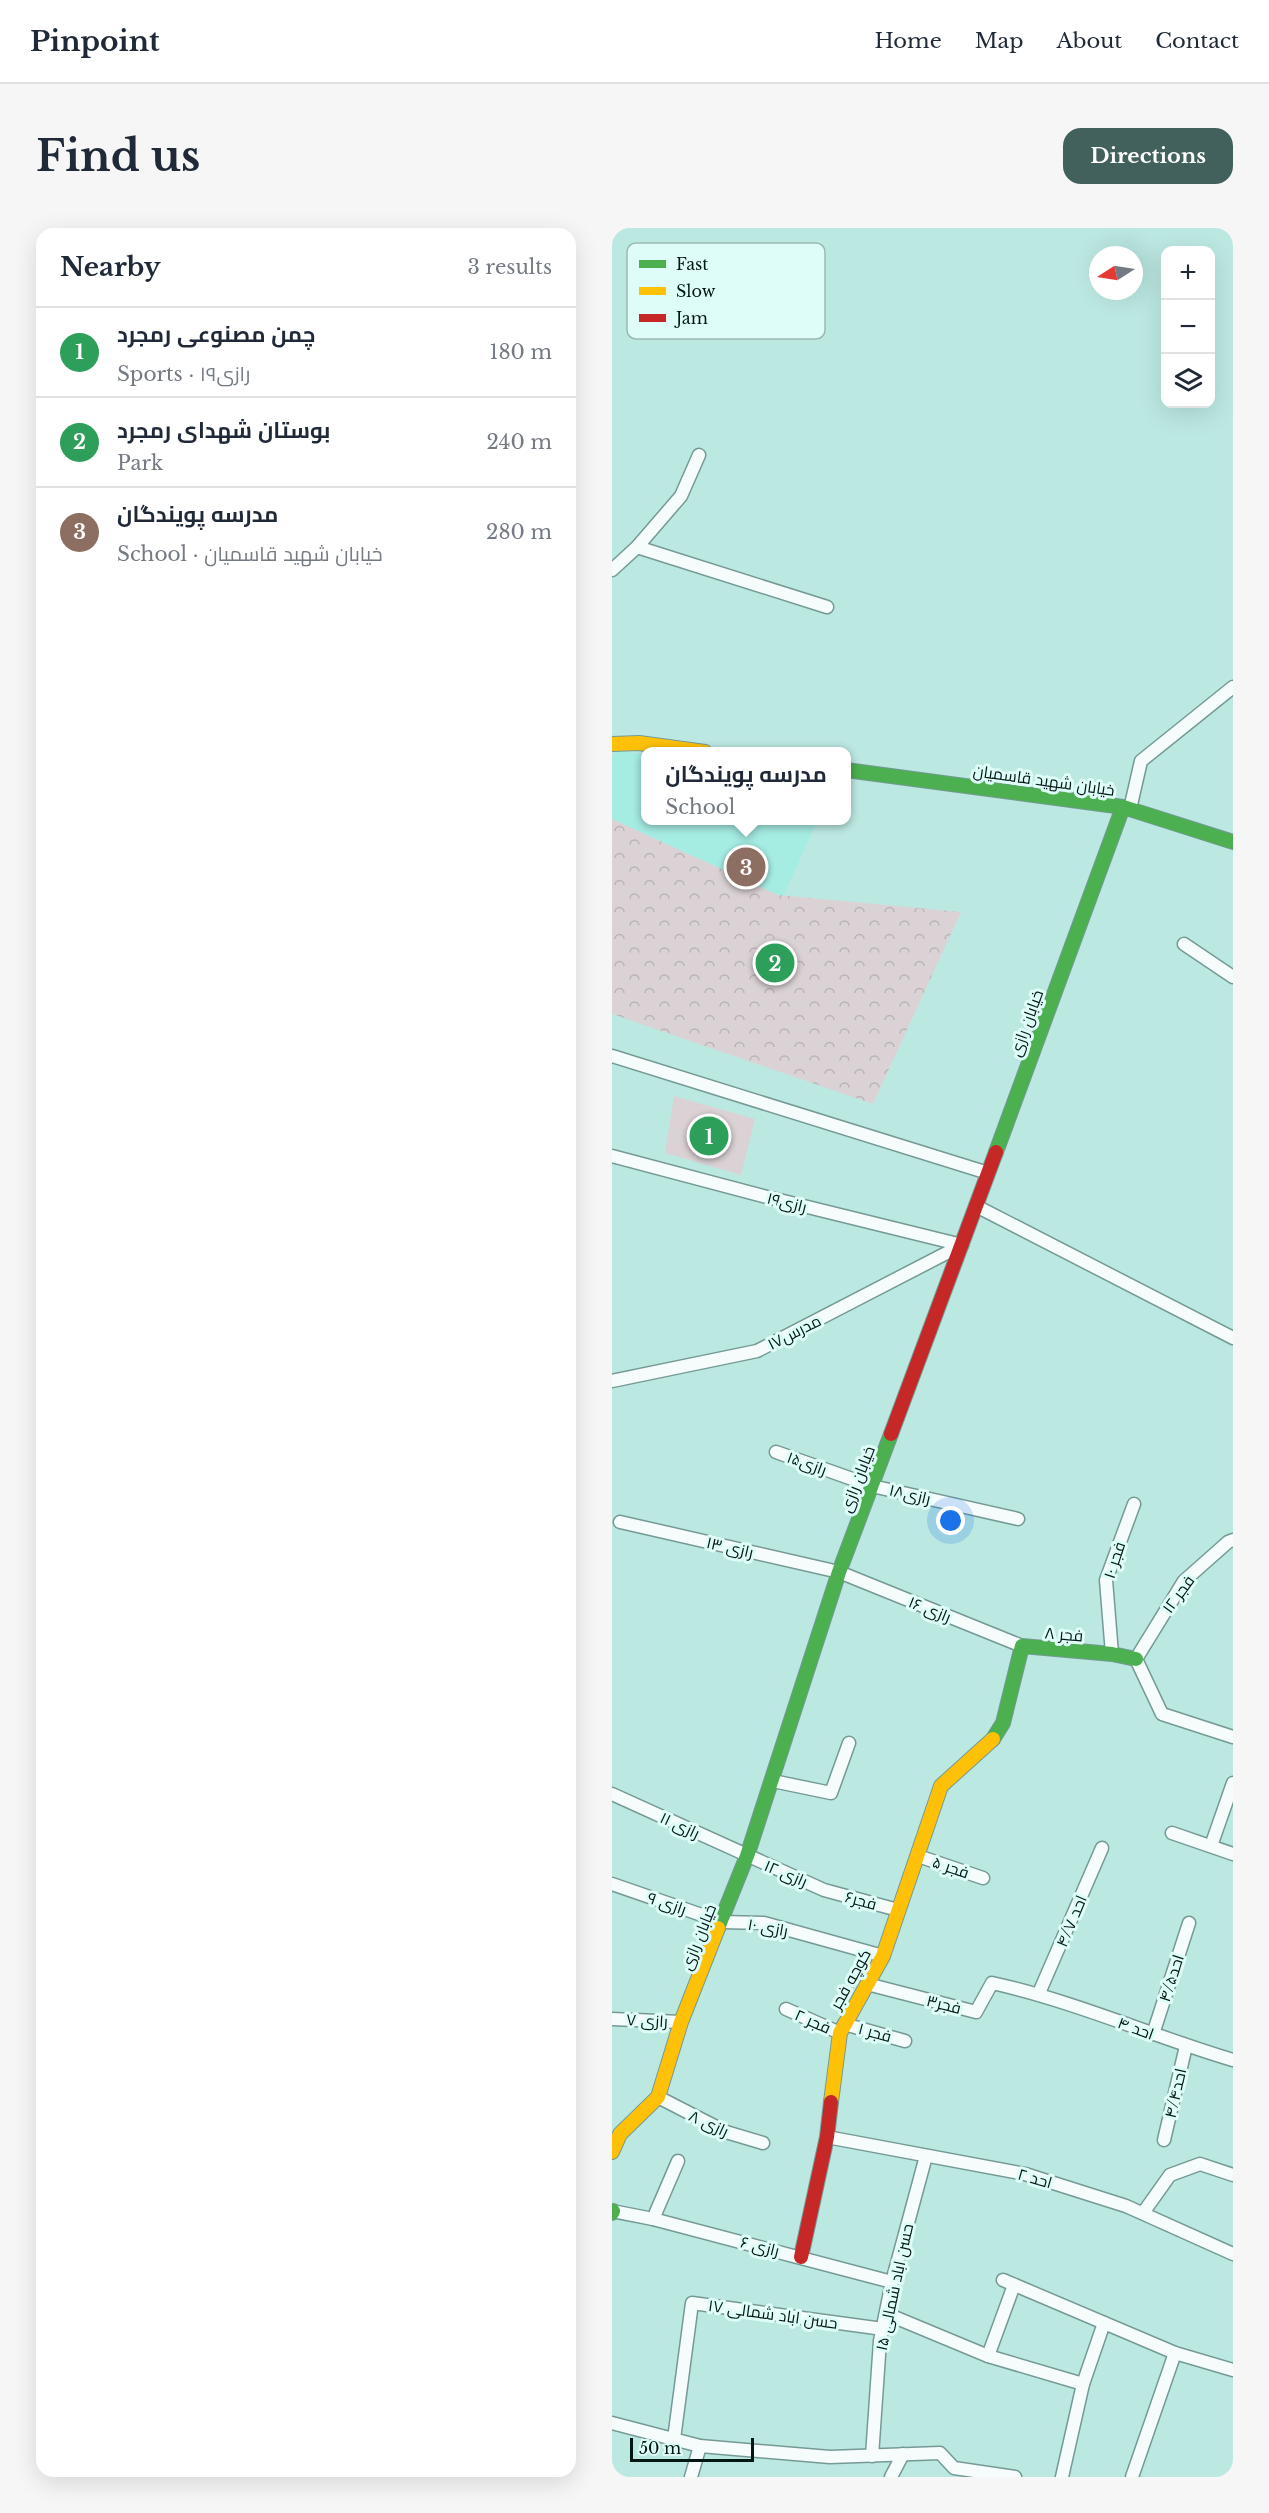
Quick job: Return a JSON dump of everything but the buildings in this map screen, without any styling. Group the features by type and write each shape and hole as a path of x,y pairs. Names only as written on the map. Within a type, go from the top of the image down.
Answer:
{"street":[{"path":"612,570 637,547 681,496 699,455"},
{"path":"637,547 827,607"},
{"path":"1126,808 1141,761 1233,687"},
{"path":"612,744 639,743 668,747"},
{"name":"خیابان شهید قاسمیان","path":"851,771 1126,808 1233,842"},
{"name":"خیابان رازی","path":"612,2152 620,2134 658,2097 681,2022 722,1922 773,1781 839,1572 1126,808"},
{"path":"1184,944 1233,977"},
{"path":"612,1056 988,1173"},
{"name":"رازی۱۹","path":"612,1156 962,1245"},
{"path":"976,1206 1233,1338"},
{"name":"مدرس۱۷","path":"612,1381 757,1352 962,1245"},
{"name":"رازی۱۵","path":"776,1452 872,1486"},
{"name":"رازی۱۸","path":"872,1486 1018,1519"},
{"name":"فجر ۱۰","path":"1112,1654 1106,1580 1134,1504"},
{"name":"رازی ۱۳","path":"620,1522 839,1572"},
{"name":"فجر ۱۲","path":"1136,1659 1184,1581 1233,1540"},
{"name":"رازی ۱۶","path":"839,1572 1022,1646"},
{"name":"فجر ۸","path":"989,1745 1003,1723 1022,1646 1112,1654 1136,1659"},
{"path":"1136,1659 1162,1714 1233,1737"},
{"path":"773,1781 831,1793 849,1743"},
{"name":"کوچه فجر","path":"801,2257 827,2137 842,2028 883,1956 941,1786 989,1745"},
{"path":"1211,1846 1233,1783"},
{"name":"رازی ۱۱","path":"612,1794 747,1856"},
{"path":"1172,1833 1233,1854"},
{"name":"احد ۴/۷","path":"1040,1993 1102,1848"},
{"name":"رازی ۱۲","path":"747,1856 824,1890"},
{"name":"فجر ۵","path":"918,1856 983,1878"},
{"name":"رازی ۹","path":"612,1884 722,1922"},
{"name":"فجر۶","path":"824,1890 898,1910"},
{"name":"رازی ۱۰","path":"722,1922 764,1923 883,1956"},
{"name":"احد۴/۵","path":"1153,2034 1189,1923"},
{"name":"فجر۳","path":"867,1984 976,2012 992,1983 1040,1993"},
{"name":"احد ۴","path":"1040,1993 1186,2046 1233,2060"},
{"name":"فجر ۲","path":"786,2009 842,2028"},
{"name":"رازی ۷","path":"612,2019 681,2022"},
{"name":"فجر ۱","path":"842,2028 905,2041"},
{"name":"احد۴/۴","path":"1164,2140 1186,2046"},
{"name":"رازی ۸","path":"658,2097 726,2132 763,2143"},
{"name":"احد ۲","path":"827,2137 1025,2174 1143,2213 1233,2254"},
{"name":"حسن اباد شمالی ۱۵","path":"872,2456 880,2341 892,2282 926,2156"},
{"path":"653,2219 678,2161"},
{"path":"1143,2213 1170,2175 1200,2164 1233,2175"},
{"name":"رازی ۶","path":"616,2212 653,2219 892,2282"},
{"path":"988,2356 1009,2283 1175,2352 1233,2370"},
{"name":"حسن اباد شمالی ۱۷","path":"674,2439 692,2303 883,2329"},
{"path":"887,2314 988,2356 1083,2384"},
{"path":"1062,2477 1083,2384 1104,2323"},
{"path":"1132,2477 1175,2352"},
{"path":"612,2423 700,2446 830,2457 940,2453 954,2473 1015,2477"},
{"path":"691,2477 700,2446"},
{"path":"891,2477 903,2454"}],"shaded area":[{"path":"617,751 641,754 641,825 815,825 779,906 612,828 612,756"}],"green space":[{"path":"612,819 778,895 961,912 873,1104 612,1014"},
{"path":"674,1096 755,1119 741,1175 665,1153"}],"traffic: fast":[{"path":"851,771 1123,807 1233,842"},
{"path":"996,1152 1123,807"},
{"path":"718,1928 747,1856 839,1572 891,1434"},
{"path":"993,1739 1003,1723 1022,1646 1112,1654 1136,1659"}],"traffic: slow":[{"path":"612,744 639,743 668,747"},
{"path":"831,2102 840,2033 883,1956 941,1786 993,1739"},
{"path":"612,2152 620,2134 658,2097 681,2022 718,1928"}],"traffic: jam":[{"path":"891,1434 996,1152"},
{"path":"801,2257 827,2137 831,2102"}],"place":[{"name":"مدرسه پویندگان","path":"746,867"},
{"name":"بوستان شهدای رمجرد","path":"775,963"},
{"name":"چمن مصنوعی رمجرد","path":"709,1136"}]}
